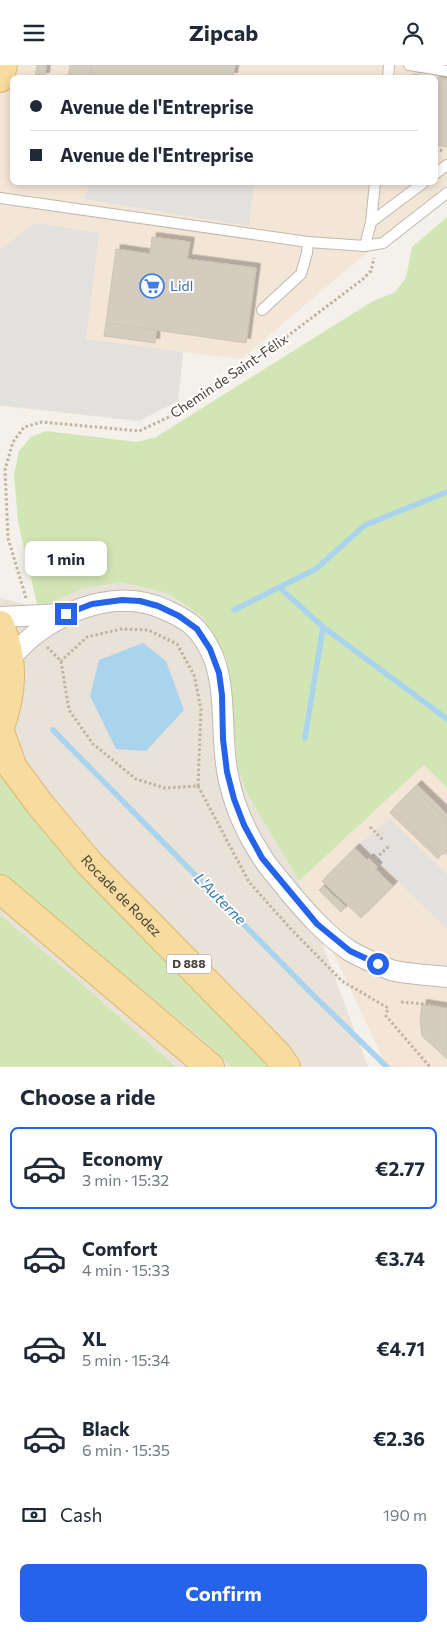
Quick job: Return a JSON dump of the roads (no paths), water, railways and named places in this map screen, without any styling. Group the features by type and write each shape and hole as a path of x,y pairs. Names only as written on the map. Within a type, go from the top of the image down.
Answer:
{"main road":[{"path":"0,78 3,65"},
{"path":"0,625 10,658 11,682 7,706 0,727"},
{"name":"Rocade de Rodez","path":"0,732 13,768 39,803 89,863 277,1054 286,1067"},
{"path":"0,889 210,1067"}],"street":[{"path":"0,617 33,624 92,604 122,600 140,601 158,606 179,616 197,629 210,649 219,673 222,695 223,739 227,772 234,799 244,825 262,858 317,924 350,951 392,970 447,977"},
{"path":"10,658 33,624"}],"lane":[{"path":"409,65 447,71"},
{"path":"365,246 371,222 375,185"},
{"path":"371,222 420,185"},
{"path":"0,198 308,242 365,246 383,243 447,193"},
{"path":"262,309 301,274 308,242"}],"water":[{"path":"143,643 166,661 184,710 146,751 116,749 90,696 99,660"}],"waterway":[{"path":"234,610 316,569 365,525 447,492"},
{"path":"280,588 323,627 447,719"},
{"path":"305,738 323,627"},
{"name":"L'Auterne","path":"53,730 311,993 387,1067"}],"place":[{"name":"Lidl","path":"152,286"}]}
